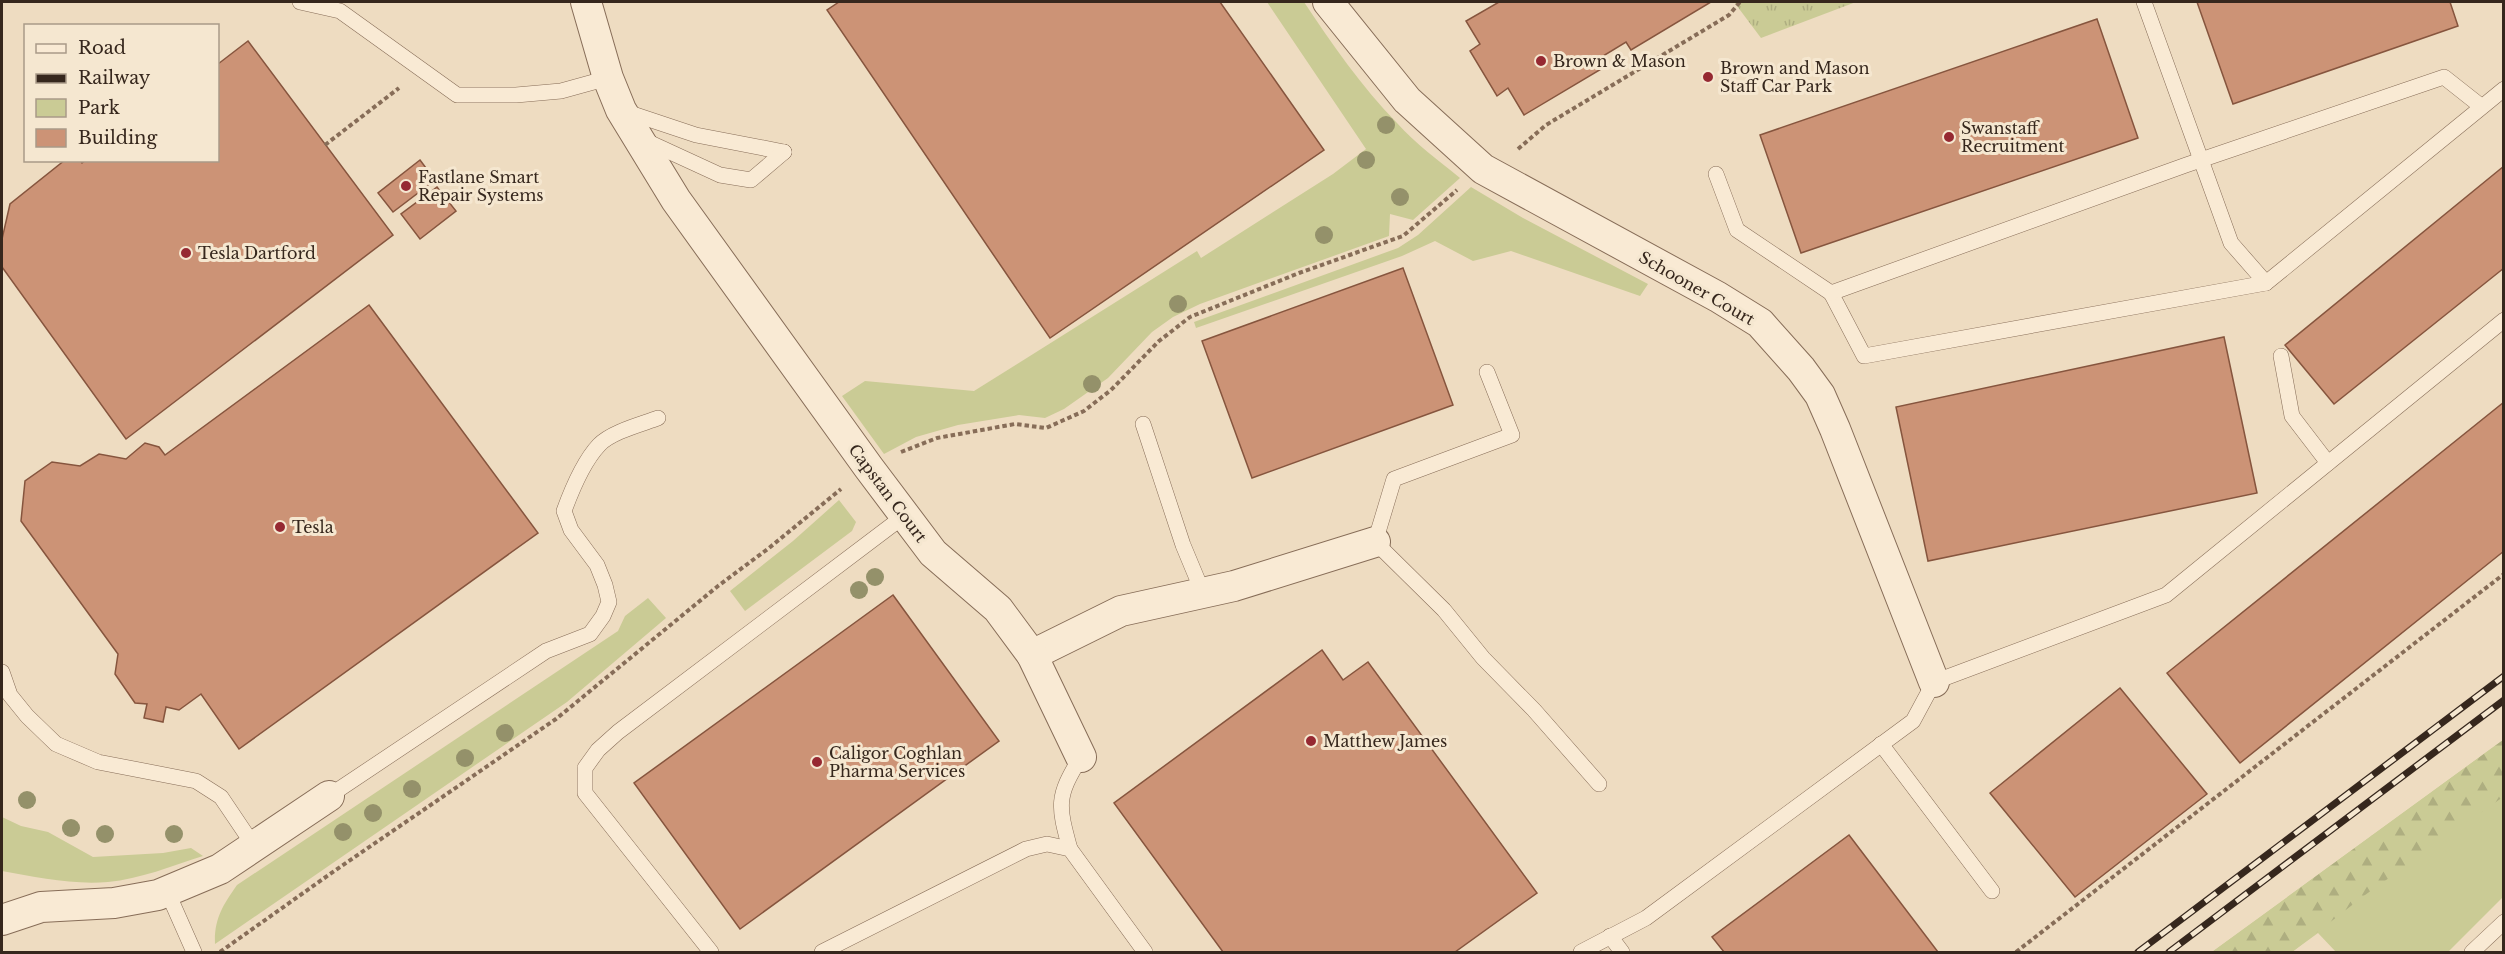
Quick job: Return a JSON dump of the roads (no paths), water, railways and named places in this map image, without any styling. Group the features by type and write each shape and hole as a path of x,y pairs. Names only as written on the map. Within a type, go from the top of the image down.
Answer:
{"street":[{"name":"Capstan Court","path":"586,2 608,78 621,110 676,200 904,516 933,553 998,609 1032,655 1081,757"},
{"name":"Schooner Court","path":"1328,2 1407,100 1488,172 1718,297 1760,323 1801,369 1820,395 1835,429 1934,682"},
{"path":"1032,655 1121,611 1234,586 1375,542"},
{"path":"2,920 41,907 131,901 167,891 220,869 329,796"},
{"path":"2,896 41,907"}],"lane":[{"path":"300,2 340,11 457,95 516,95 561,91 608,78"},
{"path":"2144,2 2231,243 2266,283"},
{"path":"1831,293 2202,160 2444,77 2482,107"},
{"path":"1716,174 1737,230 1831,293 1864,356 2266,283 2504,89"},
{"path":"621,110 696,135 784,152 752,180 720,175 636,137"},
{"path":"1581,952 1646,918 1913,721 1934,682 2166,595 2504,320"},
{"path":"2281,356 2292,416 2328,463"},
{"path":"1487,372 1512,435 1394,479 1375,542 1444,610 1483,658 1534,710 1599,784"},
{"path":"329,796 546,651 590,634 603,616 609,602 597,565 571,530 564,511 582,470 600,443 626,429 658,418"},
{"path":"1143,424 1183,545 1203,593"},
{"path":"711,952 585,793 585,768 598,750 618,732 904,516"},
{"path":"2,672 10,695 27,716 56,744 98,762 196,781 221,797 254,846"},
{"path":"1881,744 1992,891"},
{"path":"1081,757 1067,780 1059,804 1071,849 1145,952"},
{"path":"822,952 1026,849 1047,844 1071,849"},
{"path":"167,891 195,952"},
{"path":"2472,952 2504,922"},
{"path":"1610,936 1622,952"}],"railway":[{"path":"2138,952 2504,676"},
{"path":"2169,952 2504,700"}],"place":[{"name":"Brown & Mason","path":"1541,61"},
{"name":"Brown and Mason Staff Car Park","path":"1708,77"},
{"name":"Swanstaff Recruitment","path":"1949,137"},
{"name":"Fastlane Smart Repair Systems","path":"406,186"},
{"name":"Tesla Dartford","path":"186,253"},
{"name":"Tesla","path":"280,527"},
{"name":"Matthew James","path":"1311,741"},
{"name":"Caligor Coghlan Pharma Services","path":"817,762"}]}
